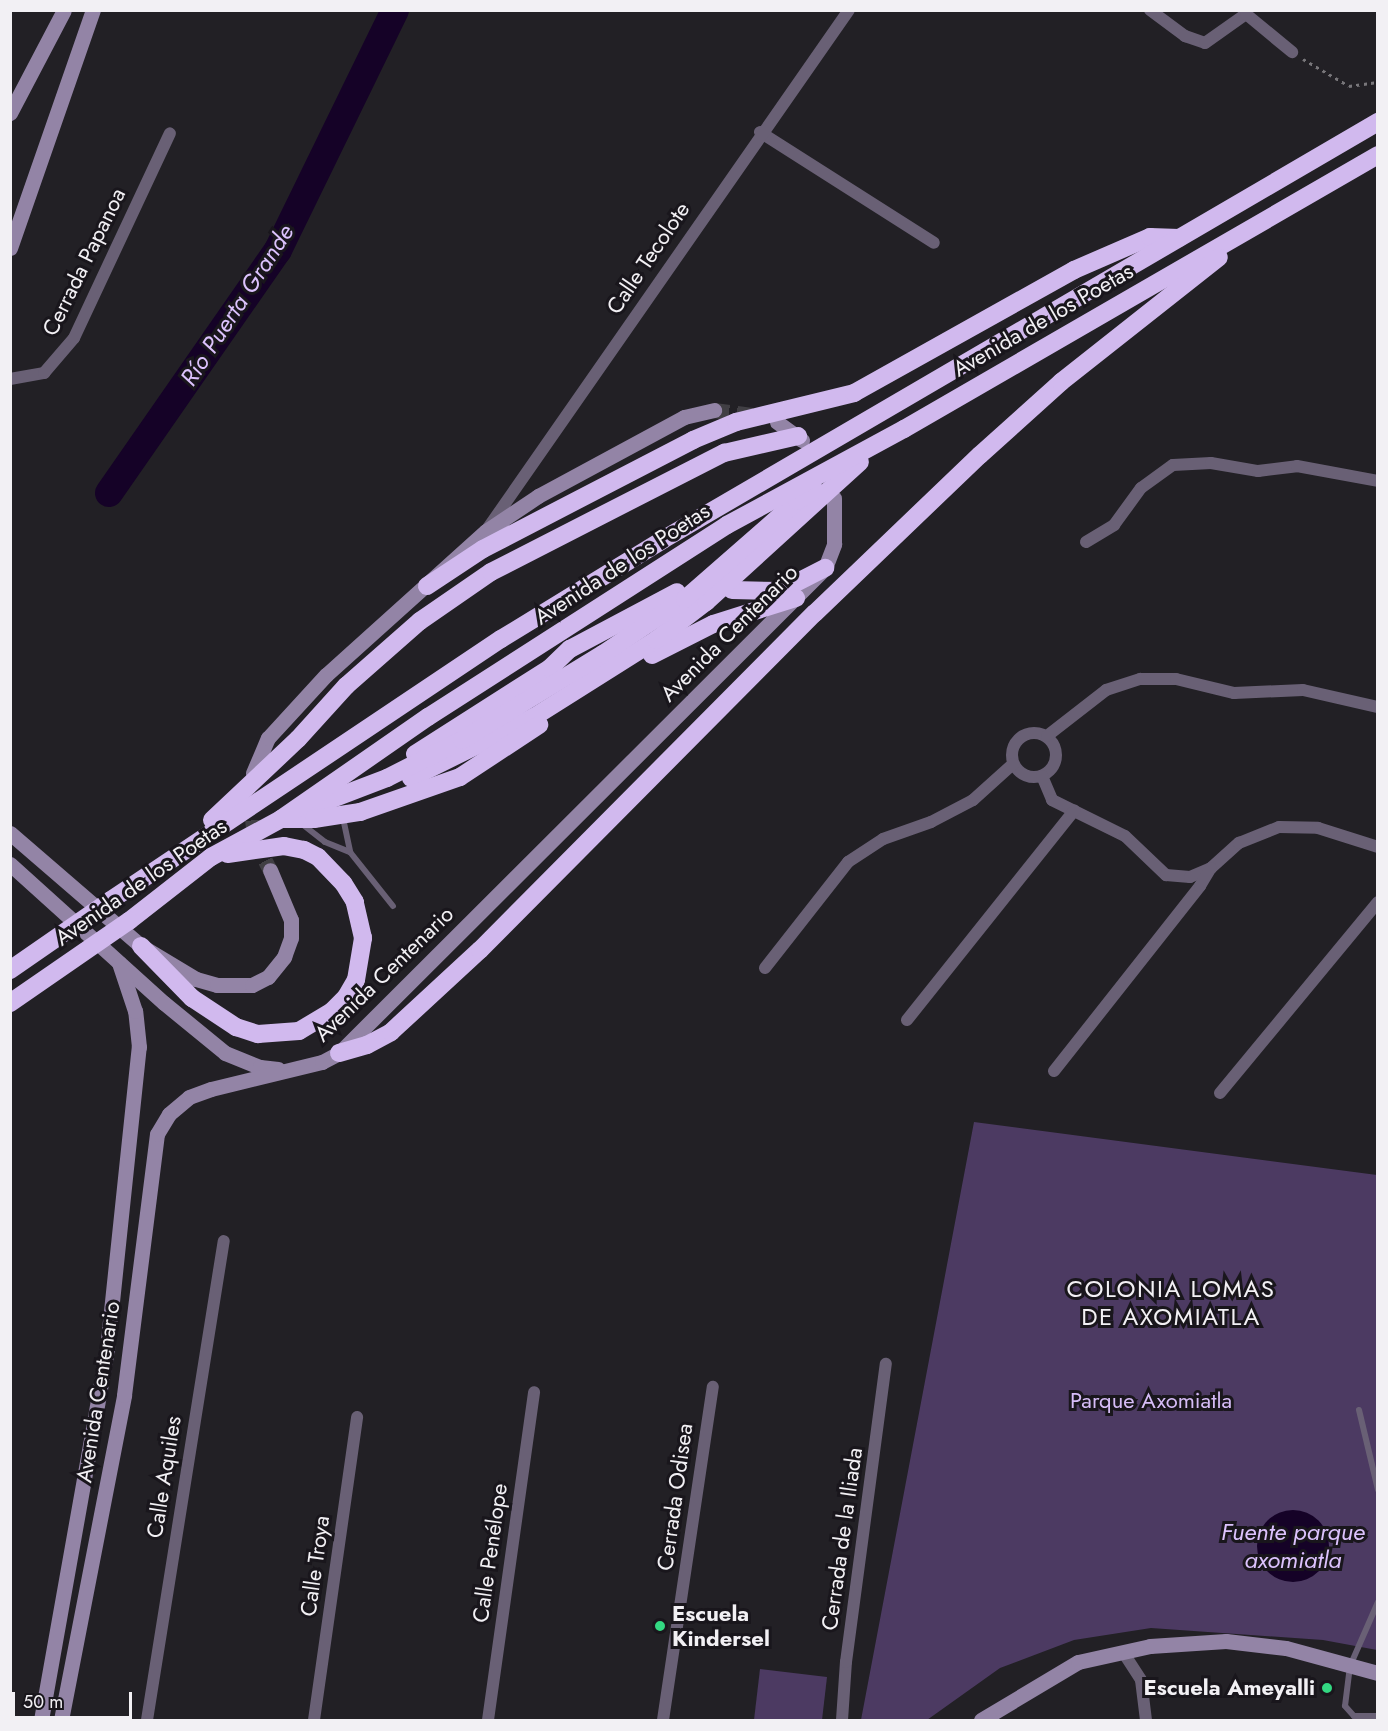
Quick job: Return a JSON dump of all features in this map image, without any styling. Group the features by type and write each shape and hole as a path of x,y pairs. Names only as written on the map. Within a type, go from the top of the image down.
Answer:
{"highway":[{"name":"Avenida de los Poetas","path":"10,970 164,864 562,601 1377,122"},
{"path":"339,1053 367,1045 391,1032 496,934 815,613 980,454 1155,304 1286,207 1377,155"},
{"name":"Avenida de los Poetas","path":"10,1003 129,921 211,857 289,819 332,784 448,704 727,525 904,429 1286,207"},
{"path":"427,585 483,549 693,440 736,422 854,393 1074,270 1150,237 1179,238"},
{"path":"289,819 408,767 532,698 685,599 797,501 860,462 904,429"},
{"path":"164,864 261,776 346,686 420,621 491,572 724,453 800,438"},
{"path":"352,814 379,795 513,728 657,640 706,602 860,462"},
{"path":"732,590 780,591 825,568"},
{"path":"408,767 418,750 556,664 570,649 677,592"},
{"path":"289,819 352,814 466,768 673,643 712,624 796,598"},
{"path":"332,784 343,781 437,726 548,652 570,649"},
{"path":"505,695 532,698"},
{"path":"437,726 448,704"},
{"path":"289,819 326,812 466,768 513,728"},
{"path":"496,934 504,910 547,857 581,836 599,830"},
{"path":"141,946 192,998 236,1027 258,1034 299,1031 346,997 356,980 362,959 361,918 349,892 328,866 304,850 284,846 211,857"}],"main road":[{"path":"10,113 64,10"},
{"path":"10,248 93,10"},
{"path":"253,773 268,738 304,699 373,631 486,531 538,496 684,417 714,410"},
{"path":"777,422 800,438"},
{"name":"Avenida Centenario","path":"61,1720 124,1395 158,1134 169,1114 189,1097 322,1062 339,1053 547,857 825,568 834,544 834,498"},
{"path":"10,833 141,946 196,979 216,986 236,988 268,976 284,957 291,938 285,902 270,870"},
{"name":"Avenida Centenario","path":"10,864 119,963 135,1011 139,1047 107,1349 41,1720"},
{"path":"119,963 225,1053 260,1067 289,1070"},
{"path":"120,1223 146,1225"},
{"path":"981,1720 1078,1662 1123,1652 1226,1641 1286,1648 1377,1673"}],"street":[{"name":"Calle Tecolote","path":"486,531 760,132 849,10"},
{"path":"1150,10 1185,36 1205,42 1246,14 1292,52"},
{"path":"760,132 934,243"},
{"name":"Cerrada Papanoa","path":"10,379 44,373 74,338 170,133"},
{"path":"1086,542 1114,525 1141,488 1173,465 1211,463 1258,471 1297,466 1377,482"},
{"path":"1047,736 1106,690 1140,679 1176,679 1234,693 1303,690 1339,701 1377,707"},
{"path":"1031,732 1047,736 1053,742 1057,758 1042,776 1025,775 1013,764 1011,756 1017,740 1031,732"},
{"path":"765,968 848,862 882,839 931,822 973,800 1013,764"},
{"path":"1042,776 1052,800 1125,836 1166,875 1190,877 1211,868"},
{"path":"907,1020 1074,811"},
{"path":"1054,1071 1200,886 1211,868 1239,843 1279,827 1318,828 1377,847"},
{"path":"1220,1093 1377,902"},
{"name":"Calle Aquiles","path":"147,1720 224,1241"},
{"name":"Cerrada de la Iliada","path":"842,1720 846,1662 886,1364"},
{"name":"Cerrada Odisea","path":"663,1720 713,1387"},
{"name":"Calle Penélope","path":"488,1720 534,1392"},
{"name":"Calle Troya","path":"314,1720 357,1417"},
{"path":"1123,1652 1141,1680 1146,1720"}],"lane":[{"path":"350,852 352,814"},
{"path":"289,819 325,842 350,852 393,906"},
{"path":"1359,1410 1377,1490"},
{"path":"1377,1602 1350,1666 1345,1707 1354,1716 1377,1716"}],"path":[{"path":"1292,52 1349,86 1377,82"}],"green space":[{"name":"Parque Axomiatla","path":"974,1122 1377,1175 1377,1650 1323,1640 1151,1628 1074,1640 1000,1668 927,1720 861,1720"},
{"path":"760,1669 827,1677 822,1720 754,1720"}],"water":[{"name":"Fuente parque axomiatla","path":"1293,1510 1313,1516 1323,1526 1329,1546 1323,1566 1313,1576 1293,1582 1273,1576 1263,1566 1257,1546 1263,1526 1273,1516"}],"waterway":[{"name":"Río Puerta Grande","path":"109,493 278,250 395,10"}],"tunnel":[{"path":"714,410 760,416"},
{"path":"250,797 255,840 270,870"}],"place":[{"name":"Escuela Kindersel","path":"660,1626"},
{"name":"Escuela Ameyalli","path":"1327,1688"}],"district":[{"name":"COLONIA LOMAS DE AXOMIATLA","path":"1171,1303"}]}
